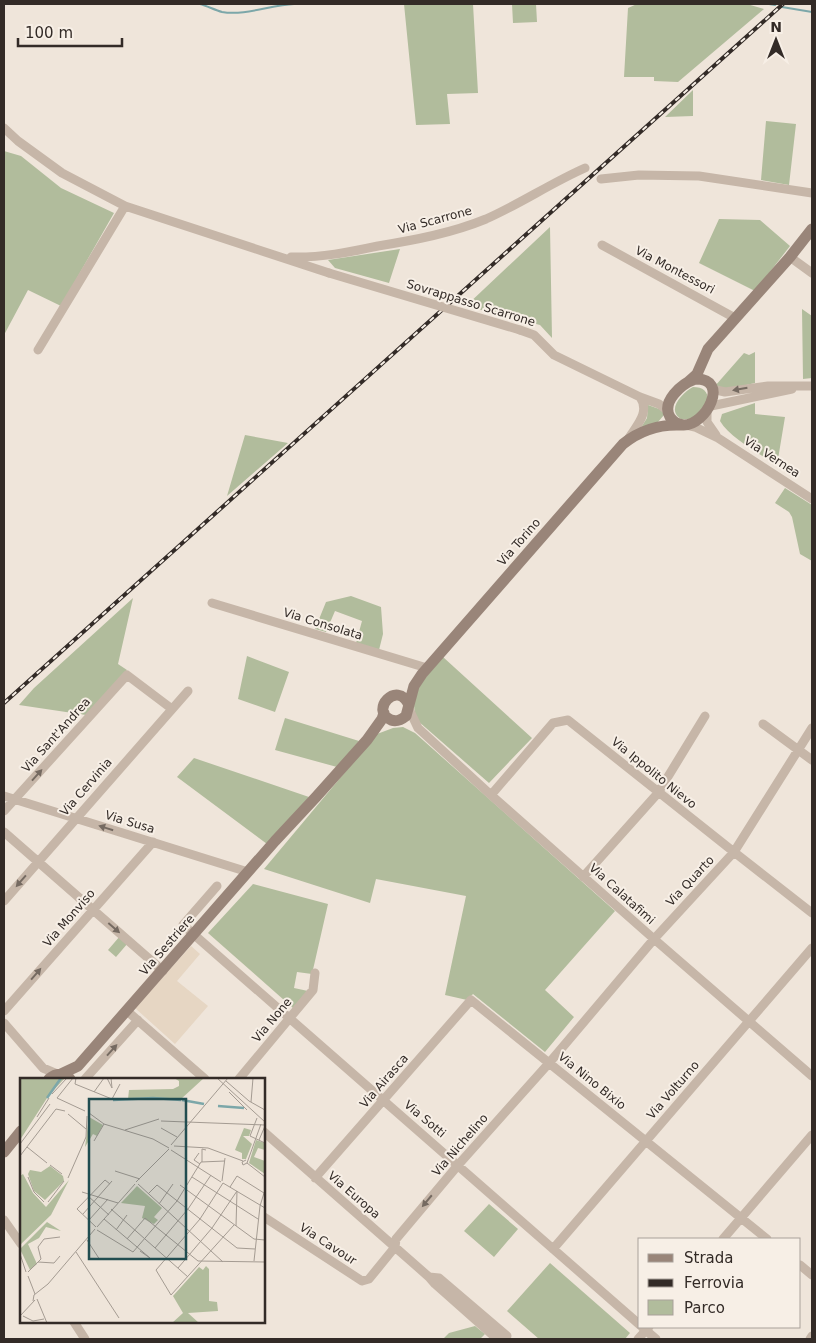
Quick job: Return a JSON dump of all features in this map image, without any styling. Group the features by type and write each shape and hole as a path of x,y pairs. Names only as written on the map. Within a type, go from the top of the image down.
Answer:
{"main road":[{"path":"654,428 668,413 669,402 697,374 708,349 790,258 812,229"},
{"path":"654,428 694,422 709,408 714,396 704,372 704,361"},
{"path":"688,382 698,379 710,386"},
{"path":"668,413 674,422 683,425"},
{"name":"Via Torino","path":"275,841 373,733 382,719 385,701 392,696 404,693 414,686 427,668 627,441 654,428"},
{"name":"Via Torino","path":"373,733 406,716 414,686"},
{"path":"396,695 404,698 409,707"},
{"path":"384,713 386,717 396,721"},
{"name":"Via Sestriere","path":"78,1066 275,841"},
{"path":"59,1077 78,1066"},
{"path":"75,1078 78,1066"},
{"path":"4,1152 20,1132"}],"street":[{"name":"Via Scarrone","path":"4,128 18,141 62,173 125,206 327,272"},
{"name":"Via Scarrone","path":"4,137 18,141"},
{"name":"Via Scarrone","path":"281,257 326,255 420,238 477,222 522,202 585,168"},
{"path":"601,179 639,175 699,176 812,193"},
{"path":"38,350 125,206"},
{"name":"Via Montessori","path":"602,244 735,318"},
{"path":"326,255 324,261 327,272"},
{"path":"790,258 812,274"},
{"name":"Sovrappasso Scarrone","path":"327,272 534,335 554,355 640,397 650,400"},
{"path":"710,386 725,392 768,386 808,386"},
{"path":"718,438 707,422 709,408 808,386"},
{"path":"627,441 643,417 644,406 640,397"},
{"path":"650,400 673,397"},
{"path":"650,400 668,413"},
{"name":"Via Vernea","path":"683,425 695,427 718,438 812,499"},
{"name":"Via Consolata","path":"212,603 427,668"},
{"name":"Via Sant'Andrea","path":"4,811 127,675 172,709"},
{"name":"Via Cervinia","path":"4,901 188,691"},
{"name":"Via Calatafimi","path":"409,707 418,728 491,795 812,1076"},
{"path":"583,876 658,793 704,716"},
{"name":"Via Ippolito Nievo","path":"491,795 553,723 568,720 658,793 812,912"},
{"name":"Via Calatafimi","path":"396,721 418,728"},
{"path":"762,724 812,760"},
{"name":"Via Quarto","path":"550,1062 654,939 734,852 812,728"},
{"name":"Via Susa","path":"4,796 248,872"},
{"path":"4,832 163,970"},
{"name":"Via Monviso","path":"4,1011 152,842"},
{"path":"194,934 183,925 217,886"},
{"name":"Via Sotti","path":"194,934 638,1322"},
{"name":"Via Volturno","path":"553,1249 812,948"},
{"name":"Via None","path":"239,1078 313,990 315,973"},
{"name":"Via Nino Bixio","path":"471,1000 766,1238"},
{"name":"Via Airasca","path":"315,1178 471,1000"},
{"path":"127,1011 204,1078"},
{"path":"86,1078 138,1020"},
{"path":"4,1023 43,1068 59,1077"},
{"name":"Via Nichelino","path":"395,1247 396,1239 459,1164 550,1062"},
{"path":"43,1068 45,1078"},
{"name":"Via Europa","path":"265,1133 497,1339"},
{"path":"724,1238 812,1135"},
{"name":"Via Cavour","path":"265,1218 362,1281 369,1279 395,1247"},
{"path":"4,1220 20,1243"},
{"path":"801,1266 812,1275"},
{"name":"Via Europa","path":"429,1277 439,1278 507,1336 504,1339"},
{"path":"75,1323 85,1339"},
{"name":"Via Sotti","path":"645,1328 656,1339"}],"green space":[{"path":"404,4 473,4 478,93 447,94 450,124 416,125"},
{"path":"512,4 536,4 537,22 513,23"},
{"path":"637,4 747,4 764,9 678,82 654,81 654,77 624,77 628,8"},
{"path":"693,90 693,116 665,117"},
{"path":"766,121 796,124 789,185 761,180"},
{"path":"4,151 21,156 61,188 114,213 61,306 28,290 4,335"},
{"path":"719,219 760,220 790,246 755,291 699,263"},
{"path":"550,227 552,338 540,325 466,306"},
{"path":"400,249 389,283 335,268 328,260"},
{"path":"802,309 812,316 812,378 803,379"},
{"path":"755,352 755,383 729,389 715,386 744,353 749,355"},
{"path":"693,387 704,390 708,401 693,419 681,419 675,411 675,407 680,397"},
{"path":"755,403 755,414 785,417 777,465 738,439 720,421 722,414"},
{"path":"648,405 662,410 664,415 658,422 640,429 647,418"},
{"path":"245,435 288,443 227,496"},
{"path":"785,488 812,505 812,561 800,554 792,517 789,512 775,503"},
{"path":"351,596 381,607 383,634 379,650 356,643 362,621 335,611 326,632 315,629 326,602"},
{"path":"133,598 118,664 127,670 86,715 19,705 34,688"},
{"path":"247,656 289,672 275,712 238,699"},
{"path":"443,657 532,738 489,783 418,721 414,702 416,694 425,679"},
{"path":"285,718 359,741 337,767 275,750"},
{"path":"403,727 415,733 615,911 545,990 574,1017 545,1052 473,994 467,1000 445,995 466,896 376,879 370,903 264,869 377,734 393,728"},
{"path":"194,758 309,797 267,844 177,777"},
{"path":"253,884 328,904 312,974 297,972 294,988 308,991 293,1008 208,933"},
{"path":"120,936 128,943 116,957 108,950"},
{"path":"489,1204 518,1229 494,1257 464,1231"},
{"path":"550,1263 630,1333 625,1339 539,1339 507,1311"},
{"path":"475,1326 485,1334 480,1339 443,1339 449,1333"}],"shaded area":[{"path":"191,946 200,954 177,981 208,1006 175,1044 135,1008"}],"waterway":[{"path":"200,4 222,12 231,13 294,4"},
{"path":"769,4 775,5"},
{"path":"782,7 812,12"}],"railway":[{"path":"4,703 783,4"}]}
